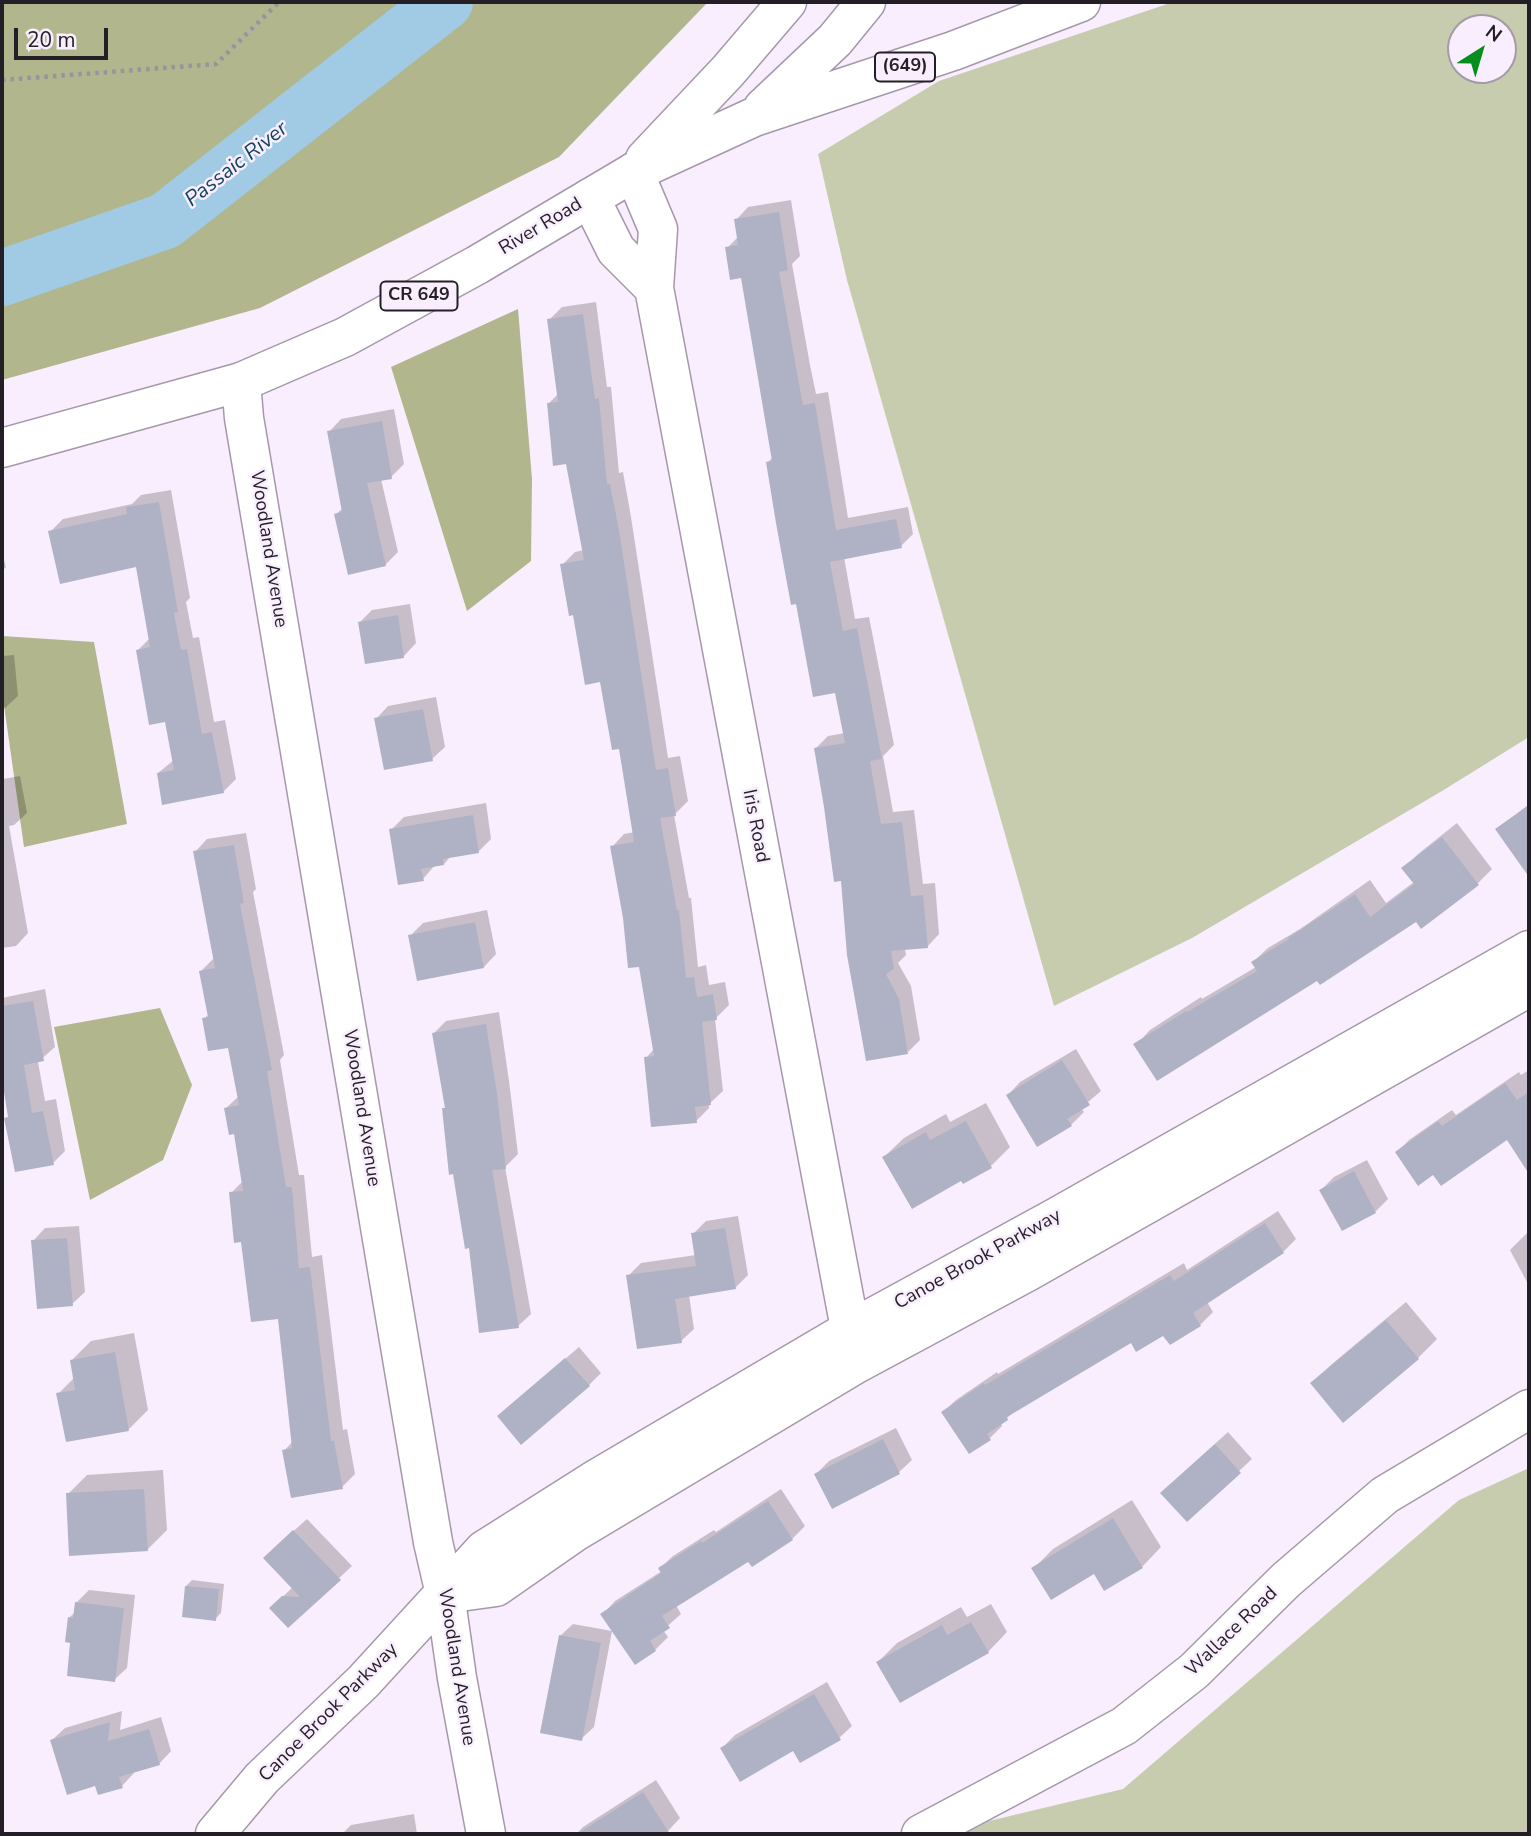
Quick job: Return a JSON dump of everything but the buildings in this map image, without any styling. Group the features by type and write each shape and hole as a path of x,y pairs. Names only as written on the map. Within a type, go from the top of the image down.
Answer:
{"street":[{"path":"634,172 728,71 787,2"},
{"name":"(649)","path":"754,117 835,40 866,2"},
{"name":"River Road","path":"2,448 241,382 345,337 477,265 634,172 754,117 953,51 1081,2"},
{"name":"Iris Road","path":"634,172 658,229 654,288 853,1347"},
{"path":"590,198 616,250 654,288"},
{"name":"Woodland Avenue","path":"241,382 244,418 433,1542 445,1594 457,1678 486,1834"},
{"name":"Canoe Brook Parkway","path":"215,1834 262,1778 363,1682 445,1594 496,1587 853,1347 1067,1211 1529,950"},
{"name":"Canoe Brook Parkway","path":"853,1347 1029,1270 1529,987"},
{"name":"Wallace Road","path":"920,1834 1124,1726 1194,1671 1286,1580 1385,1495 1529,1409"}],"path":[{"path":"2,80 216,64 279,2"}],"green space":[{"path":"2,2 708,2 559,157 260,308 2,380"},
{"path":"1173,2 1529,2 1529,737 1192,938 1054,1006 847,280 818,154 939,81"},
{"path":"518,309 532,479 531,561 467,611 391,367"},
{"path":"2,636 94,642 127,824 24,847 2,691"},
{"path":"160,1008 192,1085 163,1160 90,1200 54,1027"},
{"path":"1529,1468 1529,1834 963,1834 989,1821 1123,1789 1459,1500"}],"waterway":[{"name":"Passaic River","path":"2,278 165,221 445,2"}]}
